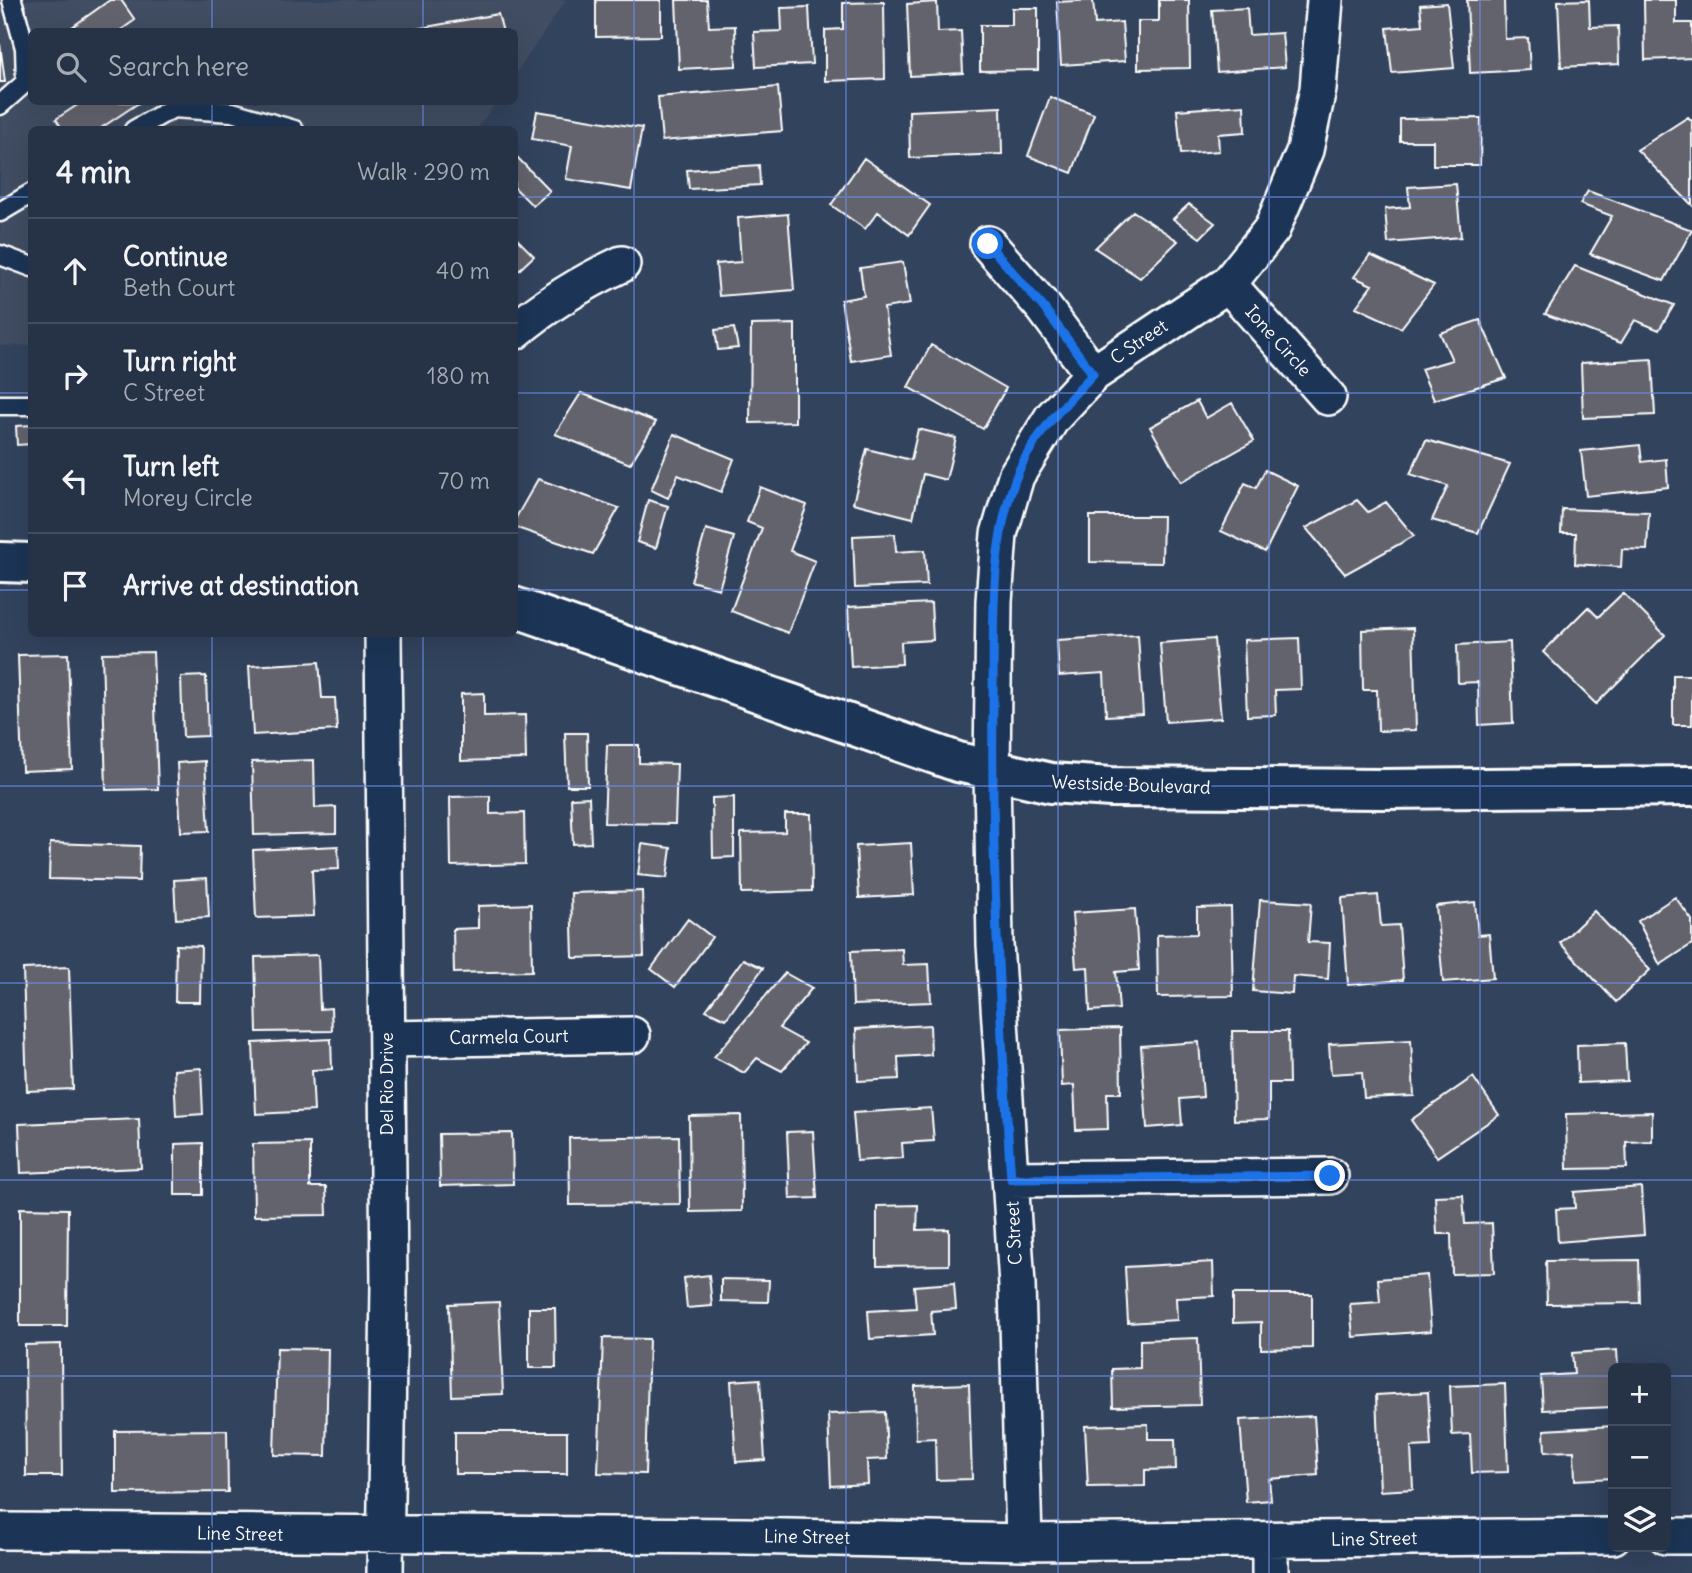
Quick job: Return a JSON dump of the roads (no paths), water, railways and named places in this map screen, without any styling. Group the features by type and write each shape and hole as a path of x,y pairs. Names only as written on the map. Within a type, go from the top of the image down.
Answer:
{"street":[{"name":"C Street","path":"1024,1542 1011,1179 995,944 992,771 996,560 1006,505 1016,476 1038,439 1093,374 1228,284 1272,229 1305,150 1318,89 1325,0"},
{"path":"988,244 1044,308 1093,374"},
{"path":"518,329 548,303 577,285 622,264"},
{"name":"Ione Circle","path":"1228,284 1328,397"},
{"path":"0,562 28,563"},
{"name":"Westside Boulevard","path":"518,608 958,762 1051,783 1111,788 1692,786"},
{"name":"Del Rio Drive","path":"383,637 387,1039 385,1573"},
{"name":"Carmela Court","path":"387,1039 632,1035"},
{"path":"1011,1179 1330,1176"},
{"name":"Line Street","path":"0,1531 744,1536 1024,1542 1270,1557 1608,1536"},
{"path":"1671,1536 1692,1535"}],"lane":[{"path":"0,104 26,82 25,48 12,0"},
{"path":"141,126 173,108 232,112 280,126"},
{"path":"0,212 28,195"},
{"path":"0,255 28,266"},
{"path":"0,405 28,405"}]}
